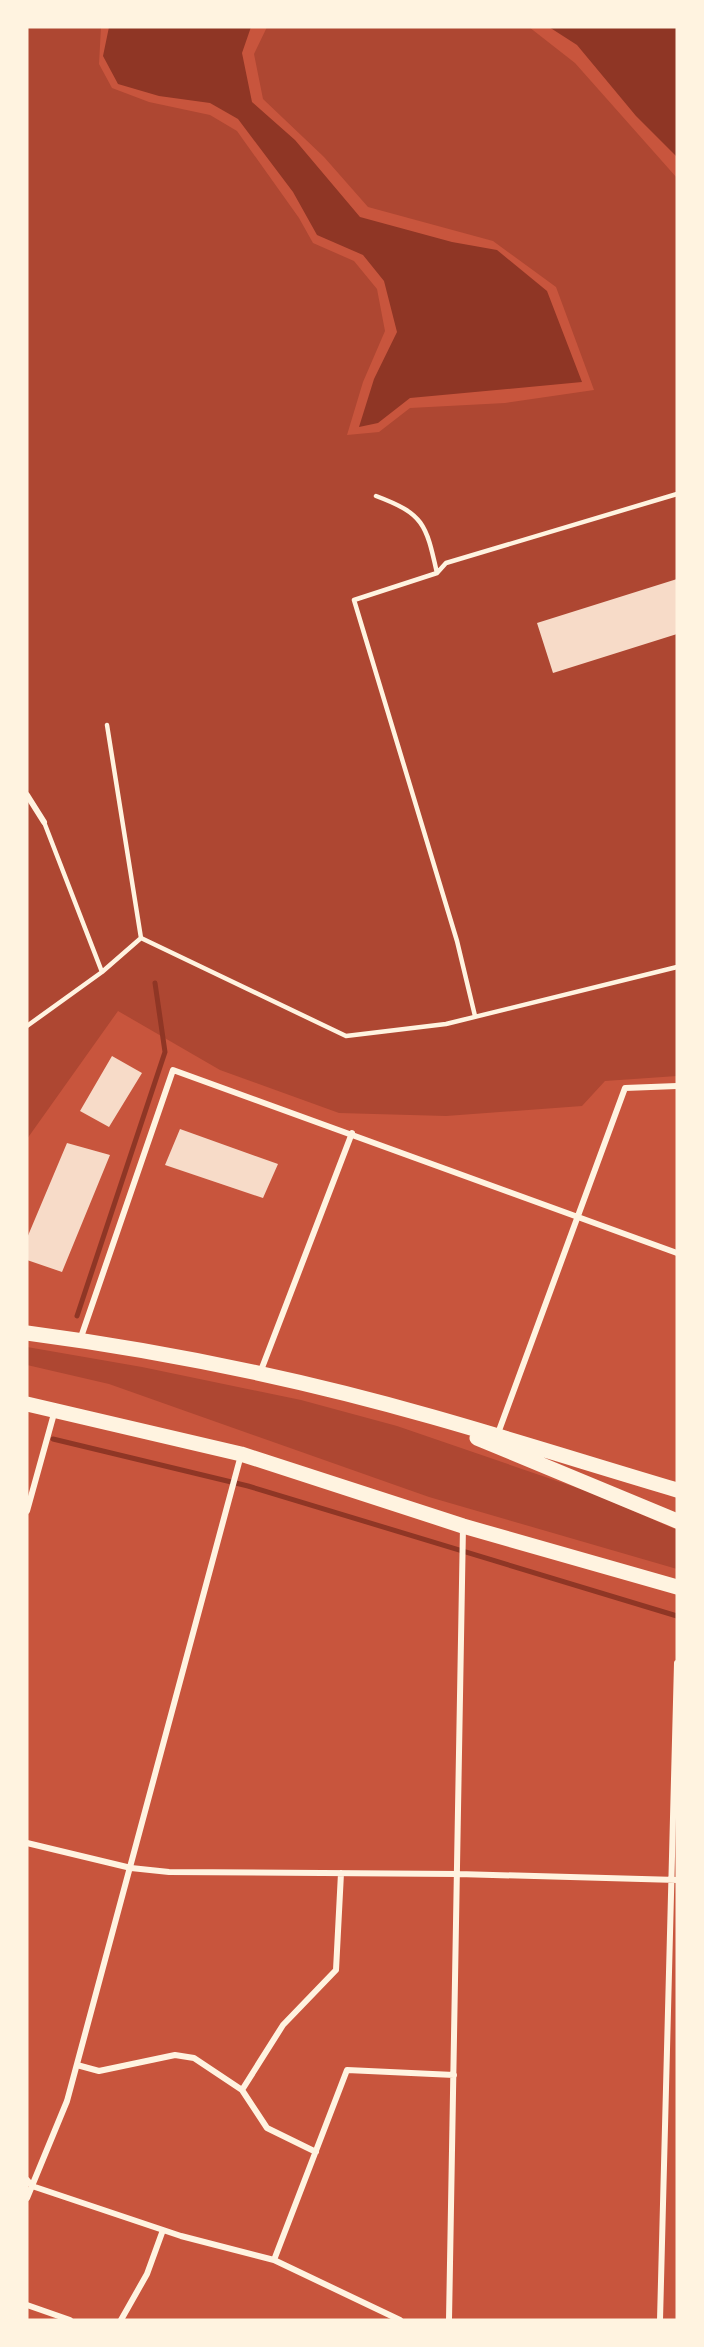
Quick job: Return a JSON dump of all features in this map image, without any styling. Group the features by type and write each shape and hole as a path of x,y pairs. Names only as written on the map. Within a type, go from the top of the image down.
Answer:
{"highway":[{"path":"27,1333 175,1356 431,1416 677,1490"},
{"path":"27,1404 241,1454 463,1531 677,1587"},
{"path":"431,1416 502,1450 677,1521"}],"street":[{"path":"27,795 44,822"},
{"path":"80,1340 173,1070 352,1133 677,1253"},
{"path":"497,1436 576,1216 625,1088 677,1086"},
{"path":"259,1375 352,1133"},
{"path":"27,1511 55,1409"},
{"path":"27,2198 67,2101 241,1454"},
{"path":"449,2320 463,1531"},
{"path":"660,2320 674,1880 677,1663"},
{"path":"27,1843 131,1868 169,1872 458,1874 674,1880"},
{"path":"242,2090 283,2025 336,1970 341,1873"},
{"path":"77,2065 99,2071 175,2055 194,2058 242,2090 253,2103 267,2128 316,2152"},
{"path":"274,2260 347,2070 454,2075"},
{"path":"27,2180 32,2186 164,2230 274,2260 400,2320"},
{"path":"121,2320 147,2274 164,2230"},
{"path":"27,2305 70,2320"}],"lane":[{"path":"475,1016 457,941 354,600 437,573 446,563 677,494"},
{"path":"376,496 403,506 424,525 437,573"},
{"path":"107,725 141,938"},
{"path":"44,822 102,972"},
{"path":"141,938 346,1036 446,1024 677,967"},
{"path":"27,1026 102,972 141,938"}],"shaded area":[{"path":"27,27 101,27 99,64 112,88 149,102 210,115 237,131 299,218 313,243 354,261 377,289 385,331 363,382 347,435 379,432 410,408 505,403 594,390 556,287 493,241 368,207 324,157 263,99 254,54 267,27 529,27 575,63 677,178 677,1076 605,1081 582,1106 446,1116 339,1113 220,1070 118,1011 27,1139"},
{"path":"109,27 251,27 242,53 252,102 295,140 360,217 452,242 497,250 547,291 582,382 410,398 378,423 359,427 374,379 397,332 384,281 363,255 317,235 293,192 238,119 210,103 159,96 118,84 103,56"},
{"path":"549,27 677,27 677,157 636,116 577,45"},
{"path":"27,1347 142,1367 301,1400 397,1426 592,1493 677,1530 677,1569 429,1497 109,1384 27,1365"}],"building":[{"path":"677,579 677,634 553,673 537,623"},
{"path":"112,1056 142,1073 109,1127 80,1111"},
{"path":"180,1129 278,1164 263,1198 165,1165"},
{"path":"67,1143 110,1155 62,1272 27,1260 27,1238"}],"waterway":[{"path":"77,1316 165,1052 155,983"},
{"path":"53,1439 248,1486 677,1616"}]}
